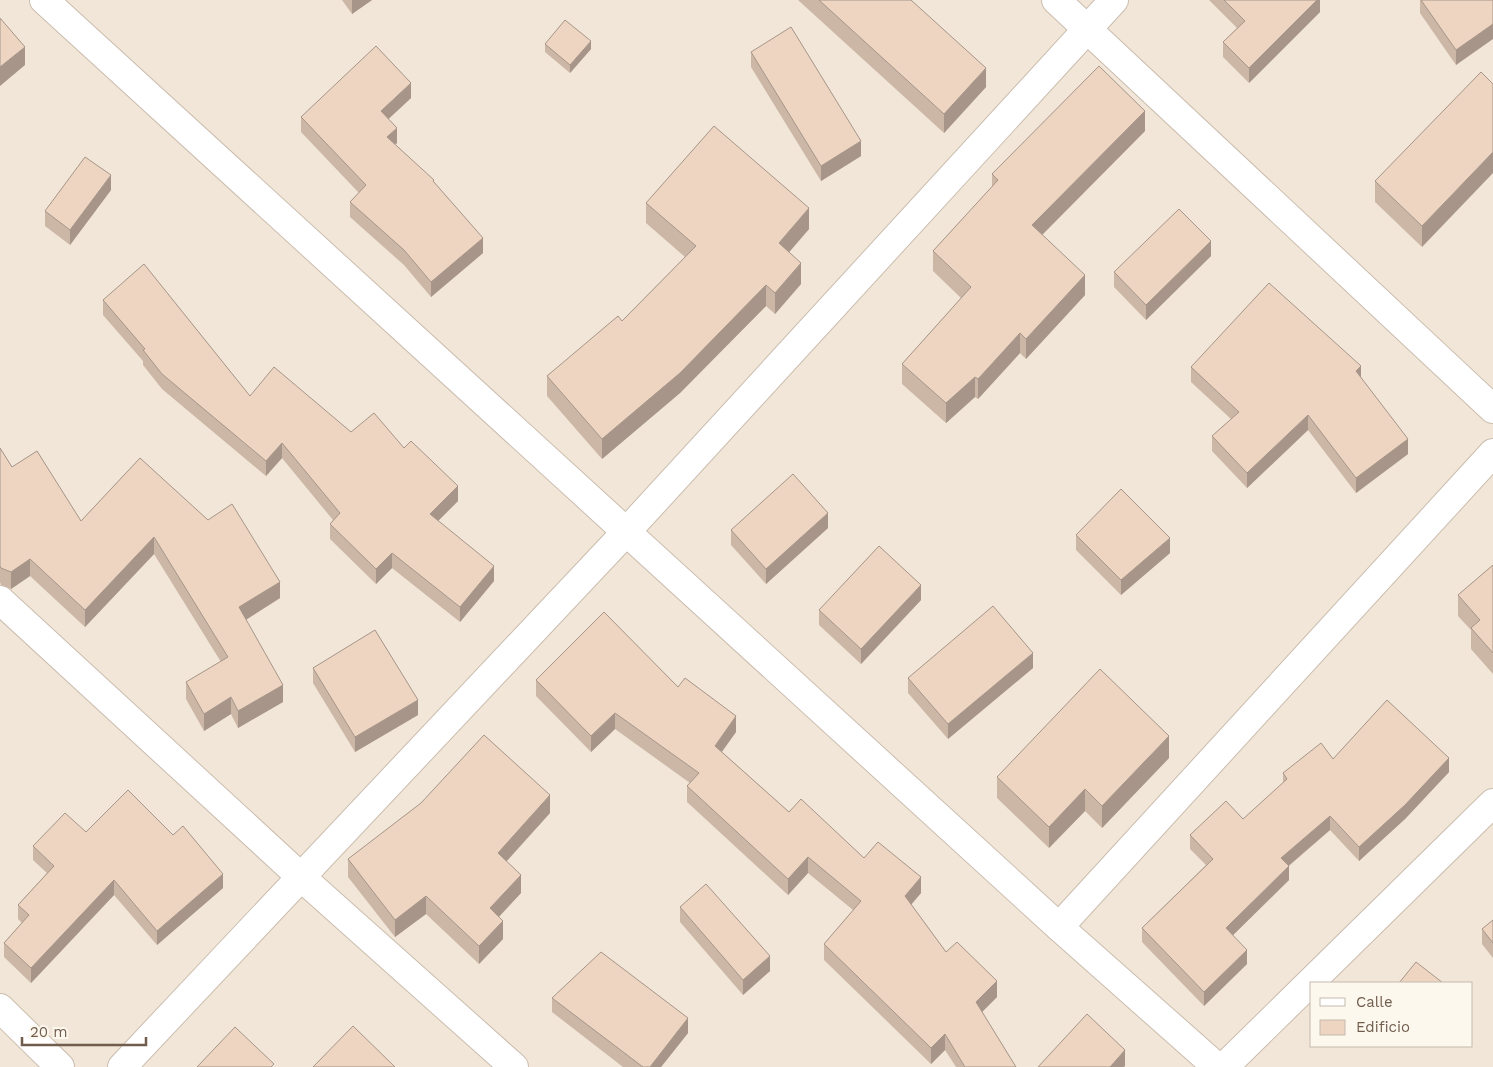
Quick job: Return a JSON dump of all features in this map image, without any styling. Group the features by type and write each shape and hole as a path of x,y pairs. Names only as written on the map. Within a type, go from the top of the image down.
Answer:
{"street":[{"path":"44,0 1059,927 1217,1067"},
{"path":"1056,0 1493,409"},
{"path":"122,1067 627,531 1114,0"},
{"path":"1059,927 1493,453"},
{"path":"0,600 301,877 514,1067"},
{"path":"1311,982 1493,804"},
{"path":"1224,1067 1310,983"},
{"path":"0,1008 60,1067"}],"shaded area":[{"path":"0,0 1493,0 1493,1067 0,1067"}],"building":[{"path":"819,0 911,0 986,68 944,114"},
{"path":"1224,0 1317,0 1249,68 1223,42 1245,21"},
{"path":"1421,0 1493,0 1493,24 1456,50"},
{"path":"0,18 25,47 0,67"},
{"path":"565,20 591,41 570,65 545,44"},
{"path":"791,27 861,141 821,166 751,52"},
{"path":"376,46 411,83 381,111 397,128 387,137 434,180 483,238 431,282 404,250 350,202 366,185 301,117"},
{"path":"1099,66 1145,111 1032,225 1085,275 1026,339 1020,333 978,379 975,377 946,403 902,364 971,287 933,251 998,180 992,174"},
{"path":"1481,72 1493,84 1493,152 1422,226 1375,181"},
{"path":"714,126 809,208 779,243 801,263 775,293 766,285 680,373 602,439 547,376 618,316 622,321 696,246 646,203"},
{"path":"85,157 111,175 70,230 45,211"},
{"path":"1179,209 1211,241 1146,305 1114,272"},
{"path":"144,264 250,396 274,367 351,432 374,413 404,448 411,441 458,486 430,514 494,566 460,607 392,553 376,569 330,524 340,513 282,443 266,461 162,374 143,350 145,349 103,300"},
{"path":"1269,283 1361,366 1356,371 1408,439 1356,478 1308,415 1247,473 1212,436 1239,412 1191,367"},
{"path":"0,448 12,467 37,451 81,521 140,458 208,520 232,504 280,582 239,607 283,685 238,711 231,697 204,714 186,682 228,657 154,537 85,610 30,559 11,572 1,568"},
{"path":"793,474 828,513 766,569 731,530"},
{"path":"1121,489 1170,538 1121,580 1076,535"},
{"path":"879,546 921,585 861,649 819,610"},
{"path":"1493,565 1493,653 1471,628 1480,620 1458,595"},
{"path":"993,606 1033,653 948,724 908,678"},
{"path":"604,612 678,687 685,678 736,716 715,746 789,812 801,799 864,858 878,842 921,877 905,896 946,952 957,942 997,981 976,1002 1016,1067 965,1067 945,1034 931,1048 824,944 861,901 808,857 788,879 687,786 699,773 615,713 591,736 536,680"},
{"path":"375,630 418,700 355,737 313,668"},
{"path":"1100,669 1169,736 1102,806 1085,789 1049,827 997,777"},
{"path":"1387,700 1449,758 1405,805 1359,847 1330,816 1281,858 1289,866 1226,928 1247,950 1204,992 1142,928 1213,859 1190,835 1226,801 1243,819 1287,779 1283,773 1321,743 1333,759"},
{"path":"484,735 550,795 498,853 521,875 490,908 503,921 479,946 426,896 395,920 348,859 421,803"},
{"path":"128,790 173,835 183,826 223,874 157,931 114,880 31,968 4,943 29,915 18,905 54,866 33,846 65,813 86,832"},
{"path":"706,884 770,956 743,980 680,907"},
{"path":"1493,920 1493,943 1482,929"},
{"path":"601,952 688,1018 650,1067 643,1067 552,998"},
{"path":"1416,962 1442,982 1400,982"},
{"path":"1087,1014 1125,1050 1110,1067 1038,1067"},
{"path":"353,1026 395,1067 313,1067"},
{"path":"235,1027 274,1064 271,1067 197,1067"}]}
